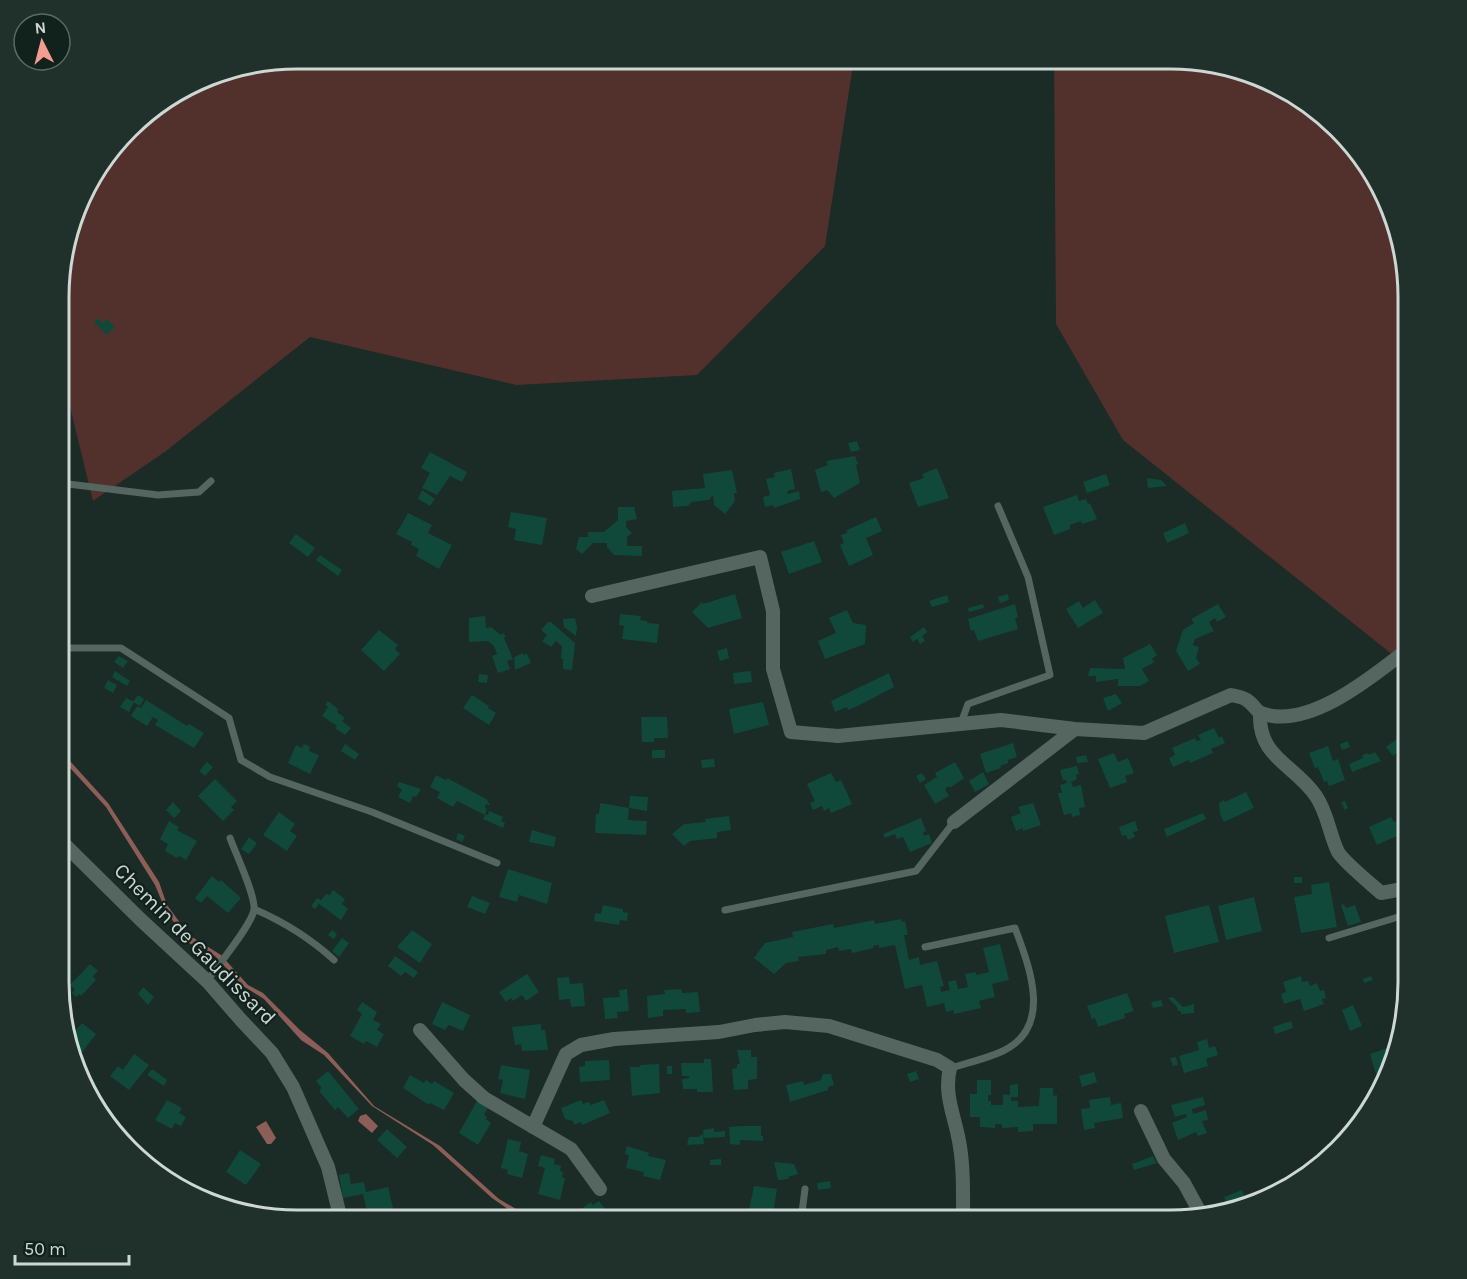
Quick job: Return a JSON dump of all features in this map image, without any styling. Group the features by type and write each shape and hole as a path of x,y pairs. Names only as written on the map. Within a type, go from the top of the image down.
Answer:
{"street":[{"path":"592,596 760,557 773,611 773,669 790,732 838,736 1001,720 1075,729 1144,733 1231,695 1247,700 1260,713 1288,718 1315,710 1366,681 1398,657"},
{"path":"1260,713 1259,728 1268,749 1310,787 1320,801 1339,854 1381,893 1398,890"},
{"path":"954,822 1075,729"},
{"name":"Chemin de Gaudissard","path":"69,849 207,981 272,1053 293,1087 328,1167 339,1210"},
{"path":"533,1127 566,1054 581,1044 614,1039 719,1032 785,1022 829,1026 937,1060 950,1068 946,1083 958,1137 963,1176 963,1210"},
{"path":"420,1030 464,1080 484,1098 571,1149 600,1189"},
{"path":"1142,1111 1164,1159 1184,1183 1198,1208"}],"lane":[{"path":"69,484 158,495 199,492 211,480"},
{"path":"961,723 968,704 1050,675 1028,577 998,506"},
{"path":"69,648 121,648 229,718 240,760 270,777 372,812 497,863"},
{"path":"725,910 916,871 954,822"},
{"path":"207,981 249,922 254,909 230,838"},
{"path":"254,909 282,921 320,947 334,960"},
{"path":"1329,938 1398,917"},
{"path":"926,947 1015,928 1034,993 1031,1023 1021,1038 1004,1051 950,1068"},
{"path":"802,1210 805,1189"}],"shaded area":[{"path":"282,69 852,69 825,246 697,375 517,385 310,337 166,451 93,501 69,403 69,282 73,253 86,210 107,170 136,136 170,107 224,81 253,73"},
{"path":"1054,69 1185,69 1214,73 1257,86 1297,107 1331,136 1360,170 1381,210 1394,253 1398,282 1398,659 1123,440 1056,324"},
{"path":"69,760 108,803 159,882 167,905 189,935 221,955 248,985 263,993 300,1030 328,1053 374,1106 440,1146 499,1199 518,1210 509,1210 492,1198 433,1145 372,1106 324,1055 301,1040 264,999 243,986 215,956 187,942 165,909 155,885 106,807 69,767"},
{"path":"366,1114 378,1126 372,1133 358,1121 360,1116"},
{"path":"266,1121 276,1138 271,1144 267,1144 256,1127"}],"building":[{"path":"98,318 103,323 107,319 115,327 107,335 94,322"},
{"path":"857,441 860,450 851,452 848,443"},
{"path":"430,452 467,472 462,482 450,476 437,495 422,488 430,473 421,468"},
{"path":"855,456 860,483 834,498 827,490 821,492 815,470 828,465 826,461"},
{"path":"937,468 949,498 918,507 909,483 924,478 922,474"},
{"path":"791,469 795,489 787,491 788,494 799,491 800,499 774,508 773,505 765,507 763,497 770,495 766,479 775,477 774,473"},
{"path":"732,470 737,493 734,493 735,501 725,514 714,505 713,495 709,500 691,502 688,506 673,507 672,491 705,488 703,474"},
{"path":"1106,474 1110,485 1087,493 1083,482"},
{"path":"1147,478 1161,480 1167,486 1148,488"},
{"path":"422,490 435,499 430,506 418,499"},
{"path":"1077,495 1079,501 1086,499 1088,504 1090,503 1097,519 1070,525 1070,529 1054,535 1043,507"},
{"path":"618,507 634,507 637,519 626,521 626,527 632,533 627,537 627,546 642,546 642,556 614,555 607,547 607,543 593,543 582,554 576,549 579,537 588,537 588,532 604,532 618,520"},
{"path":"511,512 547,518 542,545 514,540 516,529 508,527"},
{"path":"408,513 432,525 428,533 452,545 439,569 416,556 419,549 411,545 412,542 396,534"},
{"path":"876,517 882,531 866,538 873,555 849,566 840,545 844,543 841,535"},
{"path":"1185,523 1189,533 1167,543 1163,533"},
{"path":"296,534 315,548 308,557 289,543"},
{"path":"814,541 822,562 789,574 781,552"},
{"path":"320,555 342,570 338,576 316,560"},
{"path":"735,594 742,618 708,628 692,612 702,602 703,604"},
{"path":"1008,594 1009,600 1000,603 998,597"},
{"path":"947,595 949,602 932,607 929,601"},
{"path":"1095,600 1103,613 1078,628 1066,609 1079,601 1083,608"},
{"path":"983,604 984,608 969,612 968,608"},
{"path":"1015,604 1018,629 978,641 974,630 971,631 968,619"},
{"path":"1218,604 1226,617 1217,622 1215,618 1209,622 1214,631 1195,639 1193,645 1199,647 1196,658 1200,664 1188,671 1176,651 1183,630 1194,623 1191,619"},
{"path":"847,610 853,623 866,625 865,644 825,659 818,641 836,633 829,618"},
{"path":"620,614 641,616 640,620 659,624 657,643 622,639 624,626 619,625"},
{"path":"485,616 486,628 491,627 506,636 504,638 513,659 507,661 510,669 498,673 492,656 497,654 494,646 488,641 469,642 469,618"},
{"path":"575,618 576,636 564,627 563,619"},
{"path":"548,622 551,622 575,643 572,670 563,669 562,646 556,641 551,647 542,641 547,635 541,630"},
{"path":"924,627 927,632 922,636 925,641 920,644 917,639 913,642 910,637"},
{"path":"379,630 398,645 395,649 400,654 384,671 361,650"},
{"path":"1150,644 1157,655 1152,659 1154,662 1142,669 1149,681 1140,686 1118,686 1118,679 1096,682 1096,676 1088,676 1090,668 1125,669 1123,658"},
{"path":"727,648 729,658 720,661 717,651"},
{"path":"523,653 523,655 527,654 531,663 515,670 514,657"},
{"path":"119,656 128,661 123,668 114,662"},
{"path":"115,671 130,681 127,686 112,677"},
{"path":"751,671 752,682 734,684 733,673"},
{"path":"889,673 894,687 858,706 848,710 847,707 835,712 831,701"},
{"path":"479,674 488,675 487,683 478,682"},
{"path":"108,680 117,685 113,693 104,688"},
{"path":"1116,694 1122,703 1108,711 1103,698"},
{"path":"138,695 144,699 140,706 133,702"},
{"path":"472,695 496,713 489,725 463,708"},
{"path":"126,698 134,702 129,712 120,707"},
{"path":"146,700 187,726 189,724 204,733 194,748 155,725 158,720 153,717 147,726 131,716 137,706 141,708"},
{"path":"328,701 338,709 337,712 345,718 342,721 351,728 345,735 335,728 337,726 322,716 328,707 325,705"},
{"path":"763,702 769,725 734,734 729,709"},
{"path":"641,717 667,717 668,738 654,738 654,742 642,742"},
{"path":"1214,728 1219,738 1222,736 1225,743 1211,749 1213,753 1190,763 1189,760 1173,767 1169,758 1175,755 1172,748 1195,738 1196,741 1201,740 1198,735"},
{"path":"1398,734 1398,752 1393,756 1386,747 1397,739"},
{"path":"1348,741 1350,747 1342,750 1340,744"},
{"path":"1013,743 1017,757 1008,760 1008,763 1000,766 1001,768 986,773 980,754"},
{"path":"304,744 310,747 309,751 319,755 310,774 288,763 296,745 302,748"},
{"path":"345,744 359,754 355,760 341,751"},
{"path":"1328,746 1333,761 1338,759 1345,780 1329,786 1327,781 1324,782 1318,767 1315,768 1309,753"},
{"path":"652,750 665,750 665,758 652,758"},
{"path":"1375,752 1381,761 1352,772 1349,764 1363,758 1362,755"},
{"path":"1114,753 1118,762 1128,758 1134,773 1125,776 1127,782 1110,788 1098,759"},
{"path":"1086,755 1088,762 1077,763 1076,757"},
{"path":"714,759 715,767 702,768 701,760"},
{"path":"207,762 213,767 205,776 199,771"},
{"path":"955,762 964,778 945,789 949,796 935,804 924,785 937,777 935,773"},
{"path":"1077,766 1079,774 1076,774 1077,779 1071,782 1073,787 1081,785 1085,807 1079,808 1080,815 1072,817 1071,813 1064,815 1058,793 1062,793 1060,785 1067,783 1063,780 1060,770"},
{"path":"983,772 989,784 975,792 969,781"},
{"path":"831,773 836,782 841,780 852,804 831,813 829,808 824,811 822,806 813,810 810,803 815,801 807,784"},
{"path":"922,773 926,779 920,783 916,776"},
{"path":"436,775 446,780 447,778 488,800 487,802 490,803 486,804 485,814 488,815 489,811 503,817 501,821 505,823 503,828 483,819 485,815 457,801 453,807 437,798 440,792 430,787"},
{"path":"215,779 237,801 231,807 234,810 223,821 198,796"},
{"path":"399,782 421,789 416,797 413,796 410,803 398,797 402,790 397,786"},
{"path":"1246,792 1254,808 1224,822 1220,814 1219,803"},
{"path":"630,796 648,797 647,811 629,808"},
{"path":"1345,801 1348,808 1345,810 1341,802"},
{"path":"173,802 181,811 174,818 166,810"},
{"path":"600,803 629,808 628,820 647,821 646,835 595,833 596,814 599,814"},
{"path":"1033,803 1041,825 1016,831 1011,817 1021,813 1018,807"},
{"path":"279,812 295,824 290,831 297,836 287,851 263,835"},
{"path":"1203,813 1206,819 1167,837 1164,829"},
{"path":"729,816 731,830 717,832 717,838 690,841 684,846 672,834 684,824 706,822 705,819"},
{"path":"1391,817 1394,822 1398,820 1398,835 1377,845 1369,827"},
{"path":"921,818 926,831 923,832 924,836 929,834 932,843 910,852 903,837 897,839 895,834 885,838 883,834"},
{"path":"169,821 179,827 177,830 197,841 186,860 165,851 168,844 160,839"},
{"path":"1135,821 1138,831 1133,832 1135,837 1128,840 1126,835 1122,836 1119,827"},
{"path":"532,830 556,837 554,847 529,842"},
{"path":"458,833 465,836 462,842 456,839"},
{"path":"249,837 257,843 249,854 241,849"},
{"path":"508,869 552,883 547,904 519,895 517,902 499,897"},
{"path":"212,876 219,882 221,880 241,898 228,913 207,896 201,903 195,898"},
{"path":"1294,877 1302,877 1302,883 1294,883"},
{"path":"1329,882 1337,927 1301,933 1294,897 1312,894 1311,885"},
{"path":"333,890 345,899 342,904 348,909 341,920 319,904 315,909 311,906 317,898 321,900 326,894 330,895"},
{"path":"472,896 490,903 485,914 467,907"},
{"path":"1254,897 1262,931 1226,940 1218,906"},
{"path":"1344,904 1346,908 1355,905 1361,922 1348,926 1341,905"},
{"path":"603,905 623,909 623,912 628,913 627,921 620,920 619,925 594,921 595,913 601,914"},
{"path":"1209,905 1219,942 1174,953 1165,916"},
{"path":"901,919 902,922 905,921 908,935 904,935 909,960 919,957 920,965 937,961 944,986 940,987 941,992 950,990 948,982 956,980 958,989 968,987 965,974 976,972 976,975 989,972 983,948 1000,944 1009,980 992,984 995,997 979,1001 981,1008 954,1014 953,1010 946,1012 944,1003 927,1007 922,985 905,989 895,945 879,948 879,945 873,946 874,948 852,953 851,949 839,951 838,947 826,950 826,954 798,957 799,961 786,963 774,974 754,958 765,943 793,937 792,932 833,924 834,928 874,920 875,924"},
{"path":"332,930 337,934 334,939 328,935"},
{"path":"412,930 432,944 420,963 397,947"},
{"path":"342,938 349,943 339,957 332,951"},
{"path":"395,956 418,972 414,978 405,972 401,976 388,966"},
{"path":"90,964 98,971 93,976 96,980 81,996 79,994 76,997 72,993 75,989 70,985"},
{"path":"527,974 539,992 526,1001 522,995 513,1001 511,998 506,1002 499,992"},
{"path":"1301,976 1302,982 1308,981 1310,986 1317,983 1320,991 1324,990 1326,998 1322,999 1324,1004 1304,1011 1300,999 1284,1004 1281,994 1286,992 1283,982"},
{"path":"1371,976 1373,980 1364,983 1363,979"},
{"path":"569,977 570,984 583,983 585,1006 571,1007 570,999 559,1000 557,978"},
{"path":"143,987 154,997 148,1005 138,994"},
{"path":"627,989 629,1011 617,1012 618,1018 605,1019 603,998 620,997 619,990"},
{"path":"681,989 682,993 698,992 700,1012 686,1013 686,1009 663,1010 663,1016 648,1018 647,996 665,994 664,990"},
{"path":"1127,993 1134,1011 1124,1014 1125,1018 1098,1027 1087,1006"},
{"path":"1173,997 1183,1007 1194,1004 1194,1013 1181,1014 1181,1011 1178,1011 1168,998"},
{"path":"1161,1000 1163,1006 1153,1008 1151,1002"},
{"path":"362,1002 377,1012 373,1020 381,1024 377,1030 384,1034 377,1047 366,1041 364,1044 350,1036 362,1014 357,1010"},
{"path":"442,1002 470,1015 463,1031 449,1025 445,1030 432,1024"},
{"path":"1353,1005 1362,1026 1350,1031 1342,1010"},
{"path":"1291,1021 1293,1028 1275,1034 1273,1027"},
{"path":"82,1023 96,1034 81,1054 77,1041 75,1032"},
{"path":"541,1024 541,1030 545,1030 548,1050 522,1051 521,1044 515,1045 512,1027"},
{"path":"1207,1039 1209,1048 1215,1046 1218,1055 1206,1059 1208,1066 1184,1073 1179,1056 1199,1050 1197,1042"},
{"path":"1388,1048 1381,1069 1376,1074 1370,1054"},
{"path":"737,1050 751,1050 751,1057 757,1057 757,1079 748,1080 748,1089 734,1090 732,1069 737,1068 737,1064 740,1064"},
{"path":"134,1054 149,1065 129,1090 110,1076 118,1066 123,1070"},
{"path":"1176,1057 1178,1065 1173,1066 1170,1058"},
{"path":"704,1059 711,1059 713,1092 683,1089 682,1079 689,1078 689,1076 682,1076 681,1063 704,1063"},
{"path":"609,1060 610,1080 580,1082 579,1067 585,1066 585,1061"},
{"path":"659,1064 660,1093 632,1096 630,1067"},
{"path":"501,1065 530,1070 525,1099 500,1093 503,1080 498,1079"},
{"path":"667,1066 672,1066 672,1074 667,1074"},
{"path":"152,1069 167,1080 164,1086 147,1075"},
{"path":"328,1071 359,1109 348,1118 338,1107 335,1110 320,1092 321,1087 316,1081"},
{"path":"916,1071 919,1079 910,1082 907,1074"},
{"path":"1094,1072 1097,1082 1082,1087 1079,1076"},
{"path":"823,1074 831,1074 834,1085 828,1087 828,1090 790,1102 786,1085 803,1081 804,1085 821,1080"},
{"path":"410,1075 424,1083 426,1080 432,1084 434,1081 454,1093 444,1110 430,1103 429,1105 403,1088"},
{"path":"977,1080 991,1080 991,1095 988,1095 988,1101 991,1101 991,1105 1003,1105 1003,1094 1010,1095 1010,1085 1018,1084 1018,1097 1011,1097 1011,1101 1018,1101 1018,1107 1039,1106 1040,1088 1053,1088 1053,1096 1057,1095 1057,1124 1033,1124 1033,1131 1018,1132 1018,1127 1002,1128 1002,1124 995,1124 995,1128 980,1127 980,1117 970,1117 970,1094 977,1094"},
{"path":"1110,1097 1111,1105 1121,1103 1123,1118 1094,1123 1095,1128 1084,1130 1081,1109 1090,1108 1089,1100"},
{"path":"1203,1097 1205,1105 1192,1109 1193,1114 1206,1110 1208,1120 1202,1121 1207,1133 1198,1136 1196,1132 1178,1140 1172,1123 1187,1117 1186,1114 1175,1117 1171,1105"},
{"path":"167,1100 182,1108 179,1113 186,1117 181,1126 175,1123 172,1129 155,1120"},
{"path":"581,1100 583,1104 589,1102 591,1105 604,1100 610,1113 582,1125 581,1122 574,1125 573,1121 565,1119 561,1108"},
{"path":"477,1101 488,1108 484,1115 491,1123 478,1145 459,1133"},
{"path":"761,1126 763,1141 740,1140 740,1145 730,1144 729,1127"},
{"path":"714,1128 714,1132 725,1131 725,1137 704,1138 703,1130"},
{"path":"387,1129 407,1147 397,1158 377,1140"},
{"path":"703,1134 704,1144 687,1145 689,1137 698,1137"},
{"path":"508,1139 521,1142 519,1151 528,1154 522,1178 507,1174 508,1170 501,1168"},
{"path":"627,1146 649,1153 648,1156 666,1160 660,1180 643,1176 644,1172 626,1168 629,1155 625,1154"},
{"path":"240,1150 261,1164 246,1185 226,1172"},
{"path":"541,1155 555,1159 554,1164 561,1166 562,1177 565,1178 560,1200 538,1194 545,1168 538,1166"},
{"path":"1153,1156 1157,1163 1134,1170 1132,1164"},
{"path":"721,1159 721,1165 710,1165 710,1160"},
{"path":"774,1162 794,1164 798,1174 788,1177 789,1179 778,1180"},
{"path":"349,1173 351,1184 364,1182 366,1192 388,1187 394,1210 367,1210 363,1194 343,1198 339,1175"},
{"path":"830,1181 831,1188 818,1190 817,1183"},
{"path":"754,1186 777,1189 774,1210 749,1210"},
{"path":"1242,1190 1245,1197 1227,1203 1224,1197"},
{"path":"599,1201 606,1210 579,1210 591,1202 593,1205"}]}
